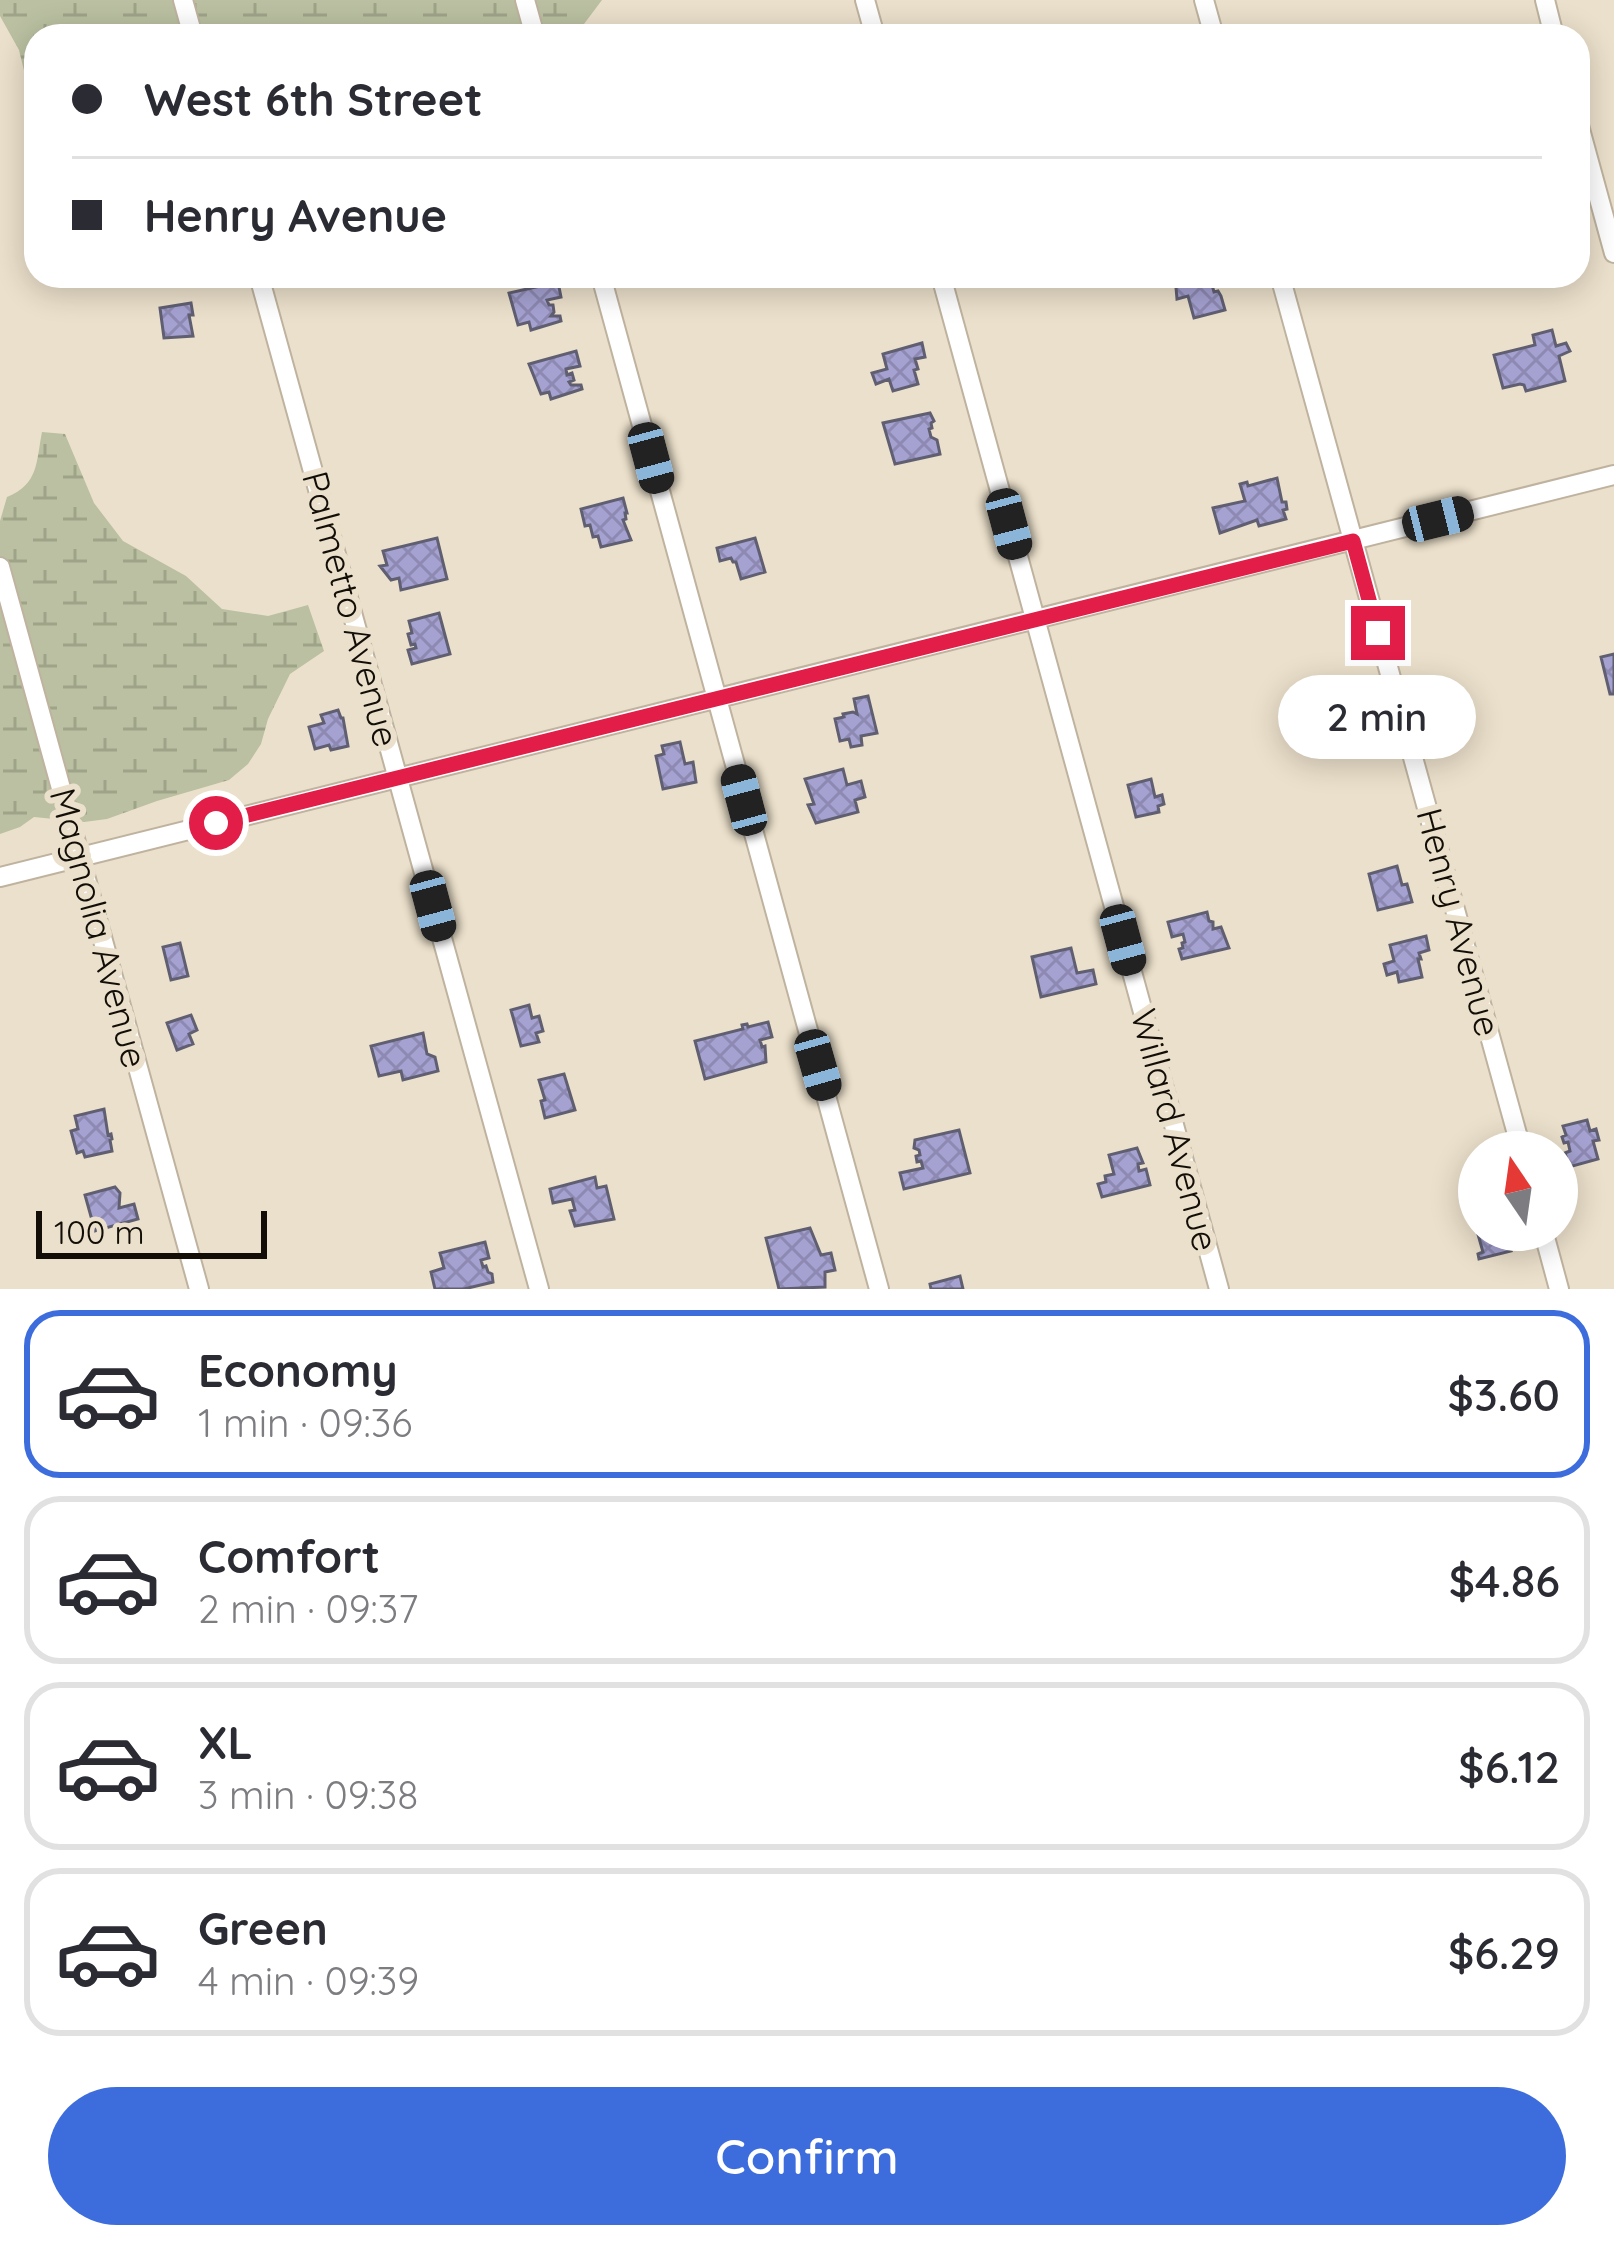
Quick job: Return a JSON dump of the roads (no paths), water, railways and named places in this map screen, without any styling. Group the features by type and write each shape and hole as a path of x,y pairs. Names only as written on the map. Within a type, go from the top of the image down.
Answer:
{"street":[{"path":"1590,166 1614,254"},
{"name":"Palmetto Avenue","path":"262,288 538,1289"},
{"path":"604,288 879,1289"},
{"name":"Willard Avenue","path":"944,288 1219,1289"},
{"name":"Henry Avenue","path":"1283,288 1516,1131"},
{"path":"0,877 1614,475"},
{"name":"Magnolia Avenue","path":"0,567 199,1289"},
{"path":"1549,1251 1559,1289"}]}
